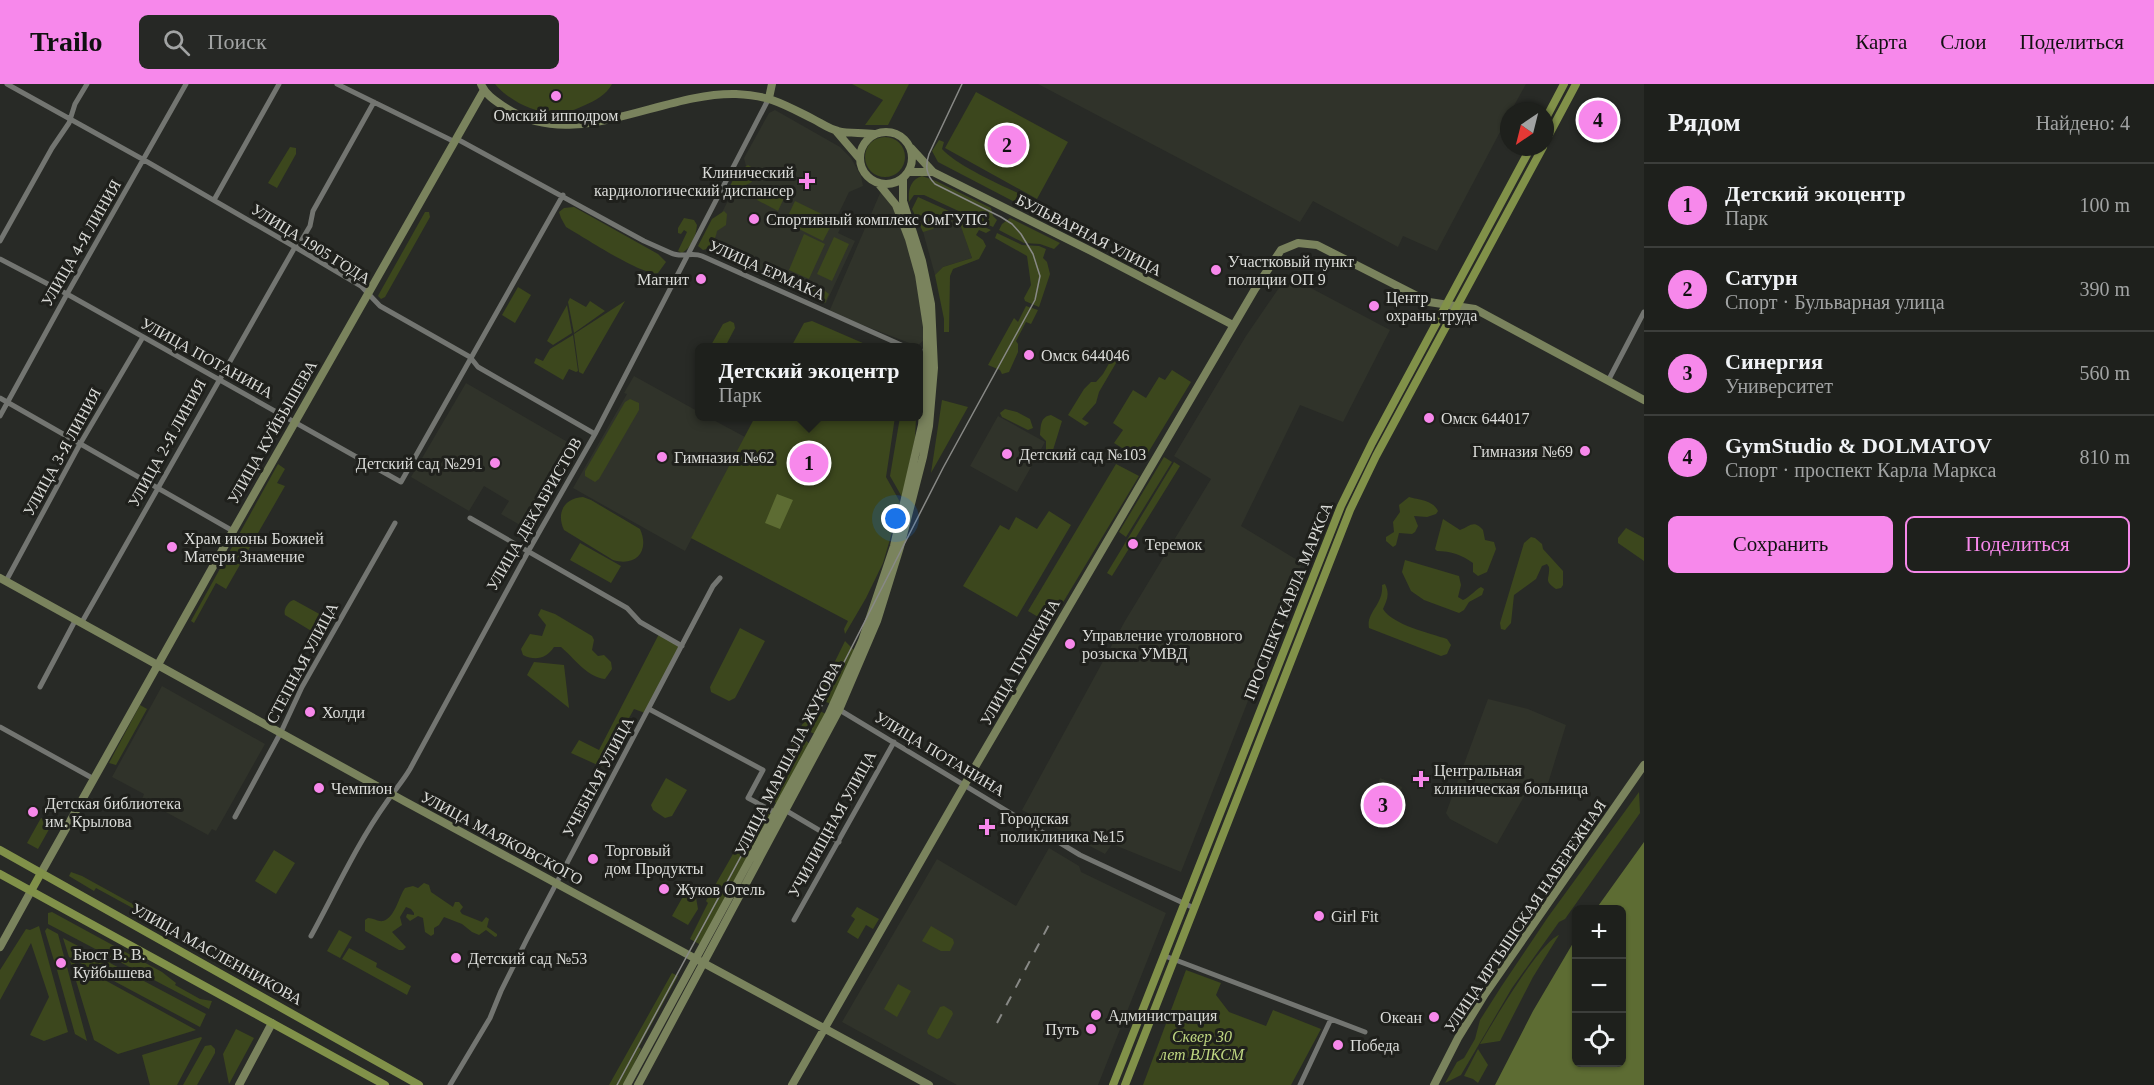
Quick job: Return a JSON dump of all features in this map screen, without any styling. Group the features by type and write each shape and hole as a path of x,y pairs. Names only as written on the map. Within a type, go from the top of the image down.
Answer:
{"main road":[{"path":"769,98 772,84"},
{"path":"1554,103 1564,84"},
{"path":"1554,125 1576,84"},
{"path":"482,87 511,112 530,121 552,126 574,125 721,95 769,98 836,131 874,134"},
{"name":"УЛИЦА КУЙБЫШЕВА","path":"0,947 456,140 482,87"},
{"path":"836,131 859,158 863,172 878,183 889,184 905,175 912,164 910,148 899,135 882,131 866,139 859,158"},
{"name":"БУЛЬВАРНАЯ УЛИЦА","path":"910,148 933,172 1092,251 1233,325"},
{"name":"ПРОСПЕКТ КАРЛА МАРКСА","path":"1113,1085 1341,506 1366,453 1526,156"},
{"name":"ПРОСПЕКТ КАРЛА МАРКСА","path":"1125,1085 1350,510 1376,456 1538,156"},
{"name":"БУЛЬВАРНАЯ УЛИЦА","path":"905,175 933,172"},
{"name":"УЛИЦА МАРШАЛА ЖУКОВА","path":"905,175 903,201 925,274 931,304 931,352 923,417"},
{"name":"УЛИЦА МАРШАЛА ЖУКОВА","path":"878,183 896,205 916,263 931,352"},
{"name":"УЛИЦА ПУШКИНА","path":"792,1085 965,783 1276,255 1284,248 1298,243 1317,244 1429,302 1446,305"},
{"path":"1446,305 1475,309 1644,400"},
{"name":"УЛИЦА МАРШАЛА ЖУКОВА","path":"638,1085 704,964 836,707 870,618 901,521 922,421"},
{"path":"1341,506 1350,510"},
{"path":"1332,528 1341,532"},
{"name":"УЛИЦА МАЯКОВСКОГО","path":"2,581 929,1085"},
{"name":"УЛИЦА ИРТЫШСКАЯ НАБЕРЕЖНАЯ","path":"1434,1085 1458,1038 1485,994 1644,765"},
{"name":"УЛИЦА МАРШАЛА ЖУКОВА","path":"627,1085 696,959 781,813"},
{"name":"УЛИЦА МАСЛЕННИКОВА","path":"0,850 419,1085"},
{"name":"УЛИЦА МАСЛЕННИКОВА","path":"0,874 385,1085"},
{"path":"239,1085 278,1014 288,1012"},
{"path":"347,1065 355,1059 356,1050"}],"street":[{"name":"УЛИЦА 1905 ГОДА","path":"7,84 144,160 361,286 380,306 470,357 478,367 595,434"},
{"path":"0,241 52,148 66,128 75,104 87,84"},
{"name":"УЛИЦА 4-Я ЛИНИЯ","path":"0,416 186,84"},
{"path":"214,200 279,84"},
{"name":"УЛИЦА ЕРМАКА","path":"337,84 456,140 644,241 676,255 695,254 706,257 897,343"},
{"name":"УЛИЦА ДЕКАБРИСТОВ","path":"311,936 368,833 415,760 595,434 769,98"},
{"name":"УЛИЦА 2-Я ЛИНИЯ","path":"40,687 310,226 313,211 374,102"},
{"path":"470,357 562,195"},
{"name":"УЛИЦА ПОТАНИНА","path":"0,259 67,294 401,482 470,357"},
{"path":"1608,381 1644,312"},
{"name":"УЛИЦА 3-Я ЛИНИЯ","path":"2,581 143,337"},
{"path":"923,351 931,352"},
{"path":"0,398 233,531"},
{"path":"470,518 627,608 640,622 682,646"},
{"name":"СТЕПНАЯ УЛИЦА","path":"235,817 281,732 302,687 395,523"},
{"name":"УЧЕБНАЯ УЛИЦА","path":"450,1085 490,1018 501,991 546,903 713,586 720,578"},
{"name":"УЛИЦА ПОТАНИНА","path":"836,707 965,783 1080,855 1194,908"},
{"path":"649,709 763,770 748,798 839,842"},
{"path":"0,727 94,778"},
{"name":"УЧИЛИЩНАЯ УЛИЦА","path":"794,920 894,742"},
{"path":"1165,956 1365,1032"},
{"path":"1300,1085 1331,1019"}],"shaded area":[{"path":"1038,84 1526,84 1516,102 1500,102 1500,132 1437,251 1403,236 1398,247 1313,201 1300,222"},
{"path":"775,110 840,147 851,158 861,176 863,186 849,192 837,217 844,221 838,233 855,241 826,303 704,247 746,166 744,158 769,113"},
{"path":"881,191 895,210 916,272 923,341 909,343 829,312"},
{"path":"948,216 959,220 972,258 943,267 935,275 922,228"},
{"path":"1285,279 1294,279 1390,330 1343,422 1300,405 1241,526 1302,563 1181,872 1112,844 1105,854 1022,810 1125,621 1211,479 1174,456 1246,336"},
{"name":"Гимназия №62","path":"634,376 695,410 695,421 715,421 745,437 685,551 573,488 627,394 624,393"},
{"name":"Детский сад №291","path":"466,383 578,448 530,531 501,514 509,501 484,486 469,511 411,477"},
{"name":"Детский сад №103","path":"998,416 1045,442 1017,492 970,466"},
{"path":"777,494 793,500 780,529 765,523"},
{"path":"162,686 265,744 216,831 212,829 208,835 142,799 144,794 112,777"},
{"path":"1488,699 1528,709 1566,725 1545,793 1538,795 1526,793 1497,844 1450,819 1446,813"},
{"path":"1380,778 1402,787 1389,824 1366,816"},
{"path":"1644,842 1644,1085 1495,1085 1533,1011 1572,945 1572,1067 1626,1067 1626,905 1599,905"},
{"path":"1049,848 1079,866 1081,872 1166,913 1098,1085 957,1085 842,1022 937,859 1016,906"}],"green space":[{"name":"Омский ипподром","path":"495,84 612,84 592,102 570,111 556,113 537,110 518,103"},
{"path":"852,84 909,84 888,125 865,125 883,100"},
{"path":"976,92 1068,142 1037,199 945,148"},
{"path":"885,137 899,143 905,157 899,171 885,177 871,171 865,157 871,143"},
{"path":"939,140 944,142 942,149 962,165 1057,211 1058,215 1052,219 1028,209 938,162 932,151"},
{"path":"290,147 296,148 296,154 277,188 268,183"},
{"path":"748,165 756,170 753,180 737,190 731,198 727,192 735,176 740,176 742,169"},
{"path":"922,176 991,208 997,220 993,227 924,195 914,195 909,202 911,186"},
{"path":"764,185 785,196 778,211 757,200"},
{"path":"918,197 991,230 986,233 979,230 976,235 983,240 986,246 979,259 953,269 950,276 949,332 944,332 944,319 935,275 943,267 972,258 959,221 950,220 948,216 932,222 935,227 923,232 912,209"},
{"path":"795,201 834,220 823,241 785,222"},
{"path":"574,207 658,254 666,262 658,273 651,273 598,247 566,227 559,212 564,208"},
{"path":"724,211 727,214 726,225 717,231 711,245 703,250 698,246 712,219"},
{"path":"425,212 429,212 430,217 385,297 381,299 379,294"},
{"path":"684,218 694,220 697,225 693,241 682,253 678,251 687,232 684,230 681,234 678,233 678,228"},
{"path":"1010,218 1060,243 1054,249 1040,244 1024,243 999,230 1002,224"},
{"path":"997,233 1022,245 1039,246 1046,249 1043,258 1047,262 1050,274 1039,307 1025,301 1024,298 1031,285 1027,256 995,238"},
{"path":"804,234 825,244 809,279 789,270"},
{"path":"834,237 849,244 832,281 817,274"},
{"path":"786,276 809,282 825,291 829,294 825,303 782,284"},
{"path":"518,287 531,295 515,323 502,315"},
{"path":"570,298 586,307 590,301 605,311 574,333 568,302"},
{"path":"625,301 583,374 579,372 574,334"},
{"path":"567,305 572,333 553,345 547,341"},
{"path":"1026,306 1038,310 1031,324 1026,322 1016,341 1018,352 1009,372 1002,374 1000,370 988,365 1014,318 1018,322"},
{"path":"730,321 734,323 735,328 727,343 712,343 723,324"},
{"path":"812,321 863,343 793,343 804,323"},
{"path":"573,335 578,371 569,369 563,380 534,363 536,358 543,361 550,349"},
{"path":"1111,360 1115,360 1116,363 1099,392 1096,403 1082,419 1089,423 1085,426 1068,415 1084,389 1091,382 1096,382"},
{"path":"1172,370 1191,382 1143,461 1114,443 1123,430 1113,423 1133,390 1146,398 1159,377 1165,380"},
{"path":"630,399 639,403 639,410 599,479 595,482 585,476 585,471 625,402"},
{"path":"942,400 968,407 931,473"},
{"path":"1005,409 1030,419 1033,428 1028,430 1002,417 1000,413"},
{"path":"1051,415 1062,421 1053,450 1048,452 1046,441 1040,435 1043,420"},
{"path":"753,421 894,421 886,477 900,502 898,512 883,563 845,634 844,629 848,621 691,538"},
{"path":"899,421 916,421 915,438 902,497 890,476"},
{"path":"1164,457 1172,462 1126,537 1119,532"},
{"path":"1174,462 1180,466 1112,576 1107,573"},
{"path":"278,464 285,469 277,483 285,486 226,589 216,583 194,623 191,621"},
{"path":"1116,464 1139,476 1050,624 1028,611"},
{"path":"583,497 640,529 643,544 639,555 628,561 613,560 564,530 561,518 563,508 571,500"},
{"path":"1409,497 1429,503 1438,511 1427,517 1414,516 1418,526 1415,532 1412,534 1399,533 1396,545 1393,547 1386,541 1386,537 1394,532 1393,522 1400,512 1399,505"},
{"path":"1049,511 1071,525 1017,617 963,586 1000,525 1009,530 1016,517 1037,529"},
{"path":"1443,519 1460,530 1474,524 1477,525 1483,530 1485,540 1494,542 1496,549 1487,572 1478,576 1473,572 1473,563 1469,560 1435,549"},
{"path":"1626,528 1644,538 1644,561 1618,543 1618,538"},
{"path":"1531,537 1542,544 1543,549 1563,571 1563,585 1556,589 1552,586 1548,580 1549,567 1547,564 1542,566 1536,579 1514,595 1511,623 1505,630 1501,629 1500,623 1524,543"},
{"path":"580,543 621,566 611,583 570,560"},
{"path":"1405,560 1459,576 1461,585 1458,597 1463,600 1481,587 1484,589 1482,595 1469,602 1459,613 1424,600 1411,591 1402,572"},
{"path":"1385,584 1388,594 1383,609 1388,615 1412,628 1447,639 1451,645 1447,654 1441,656 1369,628 1370,617 1382,592 1382,585"},
{"path":"294,600 323,616 324,621 317,632 313,632 285,615 286,606"},
{"path":"541,609 555,614 592,636 594,640 592,650 598,656 604,655 611,662 612,669 605,679 592,675 561,647 554,647 540,658 523,655 521,649 530,634 542,636 546,625 538,615"},
{"path":"740,628 765,641 735,698 729,701 711,692 710,687"},
{"path":"659,634 680,647 645,713 634,709 602,767 571,753 579,740 599,750"},
{"path":"845,641 854,650 831,704 817,698"},
{"path":"534,662 564,665 569,708 527,675"},
{"path":"140,705 147,709 116,765 109,763"},
{"path":"811,707 826,714 815,734 803,729 799,735 810,744 777,803 764,800"},
{"path":"666,778 687,790 672,816 665,818 653,810 651,805"},
{"path":"1639,792 1640,813 1575,905 1572,905 1572,909 1565,919 1559,922 1512,988 1461,1075 1445,1083 1457,1062 1464,1058 1475,1039 1480,1020 1548,917"},
{"path":"760,807 769,812 770,818 701,945 690,939 708,903 706,901"},
{"path":"41,818 52,824 38,849 27,843"},
{"path":"274,850 295,863 276,894 255,881"},
{"path":"71,872 169,924 167,928 148,920 149,917 96,888 94,891 69,876"},
{"path":"424,883 429,885 431,892 453,907 455,902 459,902 463,907 460,911 462,914 482,922 486,917 489,919 487,927 497,936 495,937 486,930 479,935 462,924 444,917 434,928 434,934 431,936 425,932 423,918 418,916 410,921 406,917 407,914 414,915 414,913 406,907 400,917 402,925 392,932 406,947 403,950 365,931 365,920 368,918 381,921 387,919 394,911 405,888 413,886 418,888"},
{"path":"690,884 694,886 698,909 688,925 672,916"},
{"path":"857,907 879,919 873,929 866,925 858,939 847,932 855,919 851,916"},
{"path":"52,912 162,972 176,983 175,985 200,999 212,1001 209,1009 48,924 48,913"},
{"path":"39,926 68,1032 44,1041 30,1035 49,997 31,943 0,1000 0,970 26,929 30,930"},
{"path":"931,926 953,939 954,943 950,951 941,951 922,941"},
{"path":"47,928 58,934 65,960 55,964 45,931"},
{"path":"339,930 352,937 340,958 327,951"},
{"path":"1559,935 1533,977 1500,1041 1480,1044 1528,967 1550,941"},
{"path":"63,938 206,1014 200,1027 69,957"},
{"path":"349,948 377,963 376,967 411,986 407,995 342,959"},
{"path":"70,961 196,1030 118,1054 94,1040"},
{"path":"67,967 87,1041 75,1034 57,970"},
{"name":"Сквер 30 лет ВЛКСМ","path":"1186,970 1221,983 1216,995 1229,1012 1266,1026 1273,1010 1321,1029 1291,1085 1143,1085"},
{"path":"672,973 678,976 639,1047 641,1049 624,1085 609,1085"},
{"path":"898,984 911,991 897,1017 884,1009"},
{"path":"944,1006 953,1014 940,1038 937,1039 927,1031 940,1007"},
{"path":"236,1029 254,1038 229,1084 223,1054"},
{"path":"201,1037 177,1085 150,1085 142,1055"},
{"path":"211,1045 215,1053 197,1085 183,1085 205,1046"},
{"path":"1478,1049 1488,1065 1478,1083 1464,1076"}],"tram line":[{"path":"617,1085 810,729 943,468 1035,300 1040,276 1033,254 1021,234 1001,217 935,184 928,174 929,154 962,84"}],"railway":[{"path":"997,1023 1052,919"}],"place":[{"name":"Омский ипподром","path":"556,96"},
{"name":"GymStudio & DOLMATOV","path":"1598,120"},
{"name":"Сатурн","path":"1007,145"},
{"name":"Клинический кардиологический диспансер","path":"807,181"},
{"name":"Спортивный комплекс ОмГУПС","path":"754,219"},
{"name":"Участковый пункт полиции ОП 9","path":"1216,270"},
{"name":"Магнит","path":"701,279"},
{"name":"Центр охраны труда","path":"1374,306"},
{"name":"Омск 644046","path":"1029,355"},
{"name":"Омск 644017","path":"1429,418"},
{"name":"Гимназия №69","path":"1585,451"},
{"name":"Детский сад №103","path":"1007,454"},
{"name":"Гимназия №62","path":"662,457"},
{"name":"Детский сад №291","path":"495,463"},
{"name":"Детский экоцентр","path":"809,463"},
{"name":"Теремок","path":"1133,544"},
{"name":"Храм иконы Божией Матери Знамение","path":"172,547"},
{"name":"Управление уголовного розыска УМВД","path":"1070,644"},
{"name":"Холди","path":"310,712"},
{"name":"Центральная клиническая больница","path":"1421,779"},
{"name":"Чемпион","path":"319,788"},
{"name":"Синергия","path":"1383,805"},
{"name":"Детская библиотека им. Крылова","path":"33,812"},
{"name":"Городская поликлиника №15","path":"987,827"},
{"name":"Торговый дом Продукты","path":"593,859"},
{"name":"Жуков Отель","path":"664,889"},
{"name":"Girl Fit","path":"1319,916"},
{"name":"Детский сад №53","path":"456,958"},
{"name":"Бюст В. В. Куйбышева","path":"61,963"},
{"name":"Администрация","path":"1096,1015"},
{"name":"Океан","path":"1434,1017"},
{"name":"Путь","path":"1091,1029"},
{"name":"Победа","path":"1338,1045"}]}
